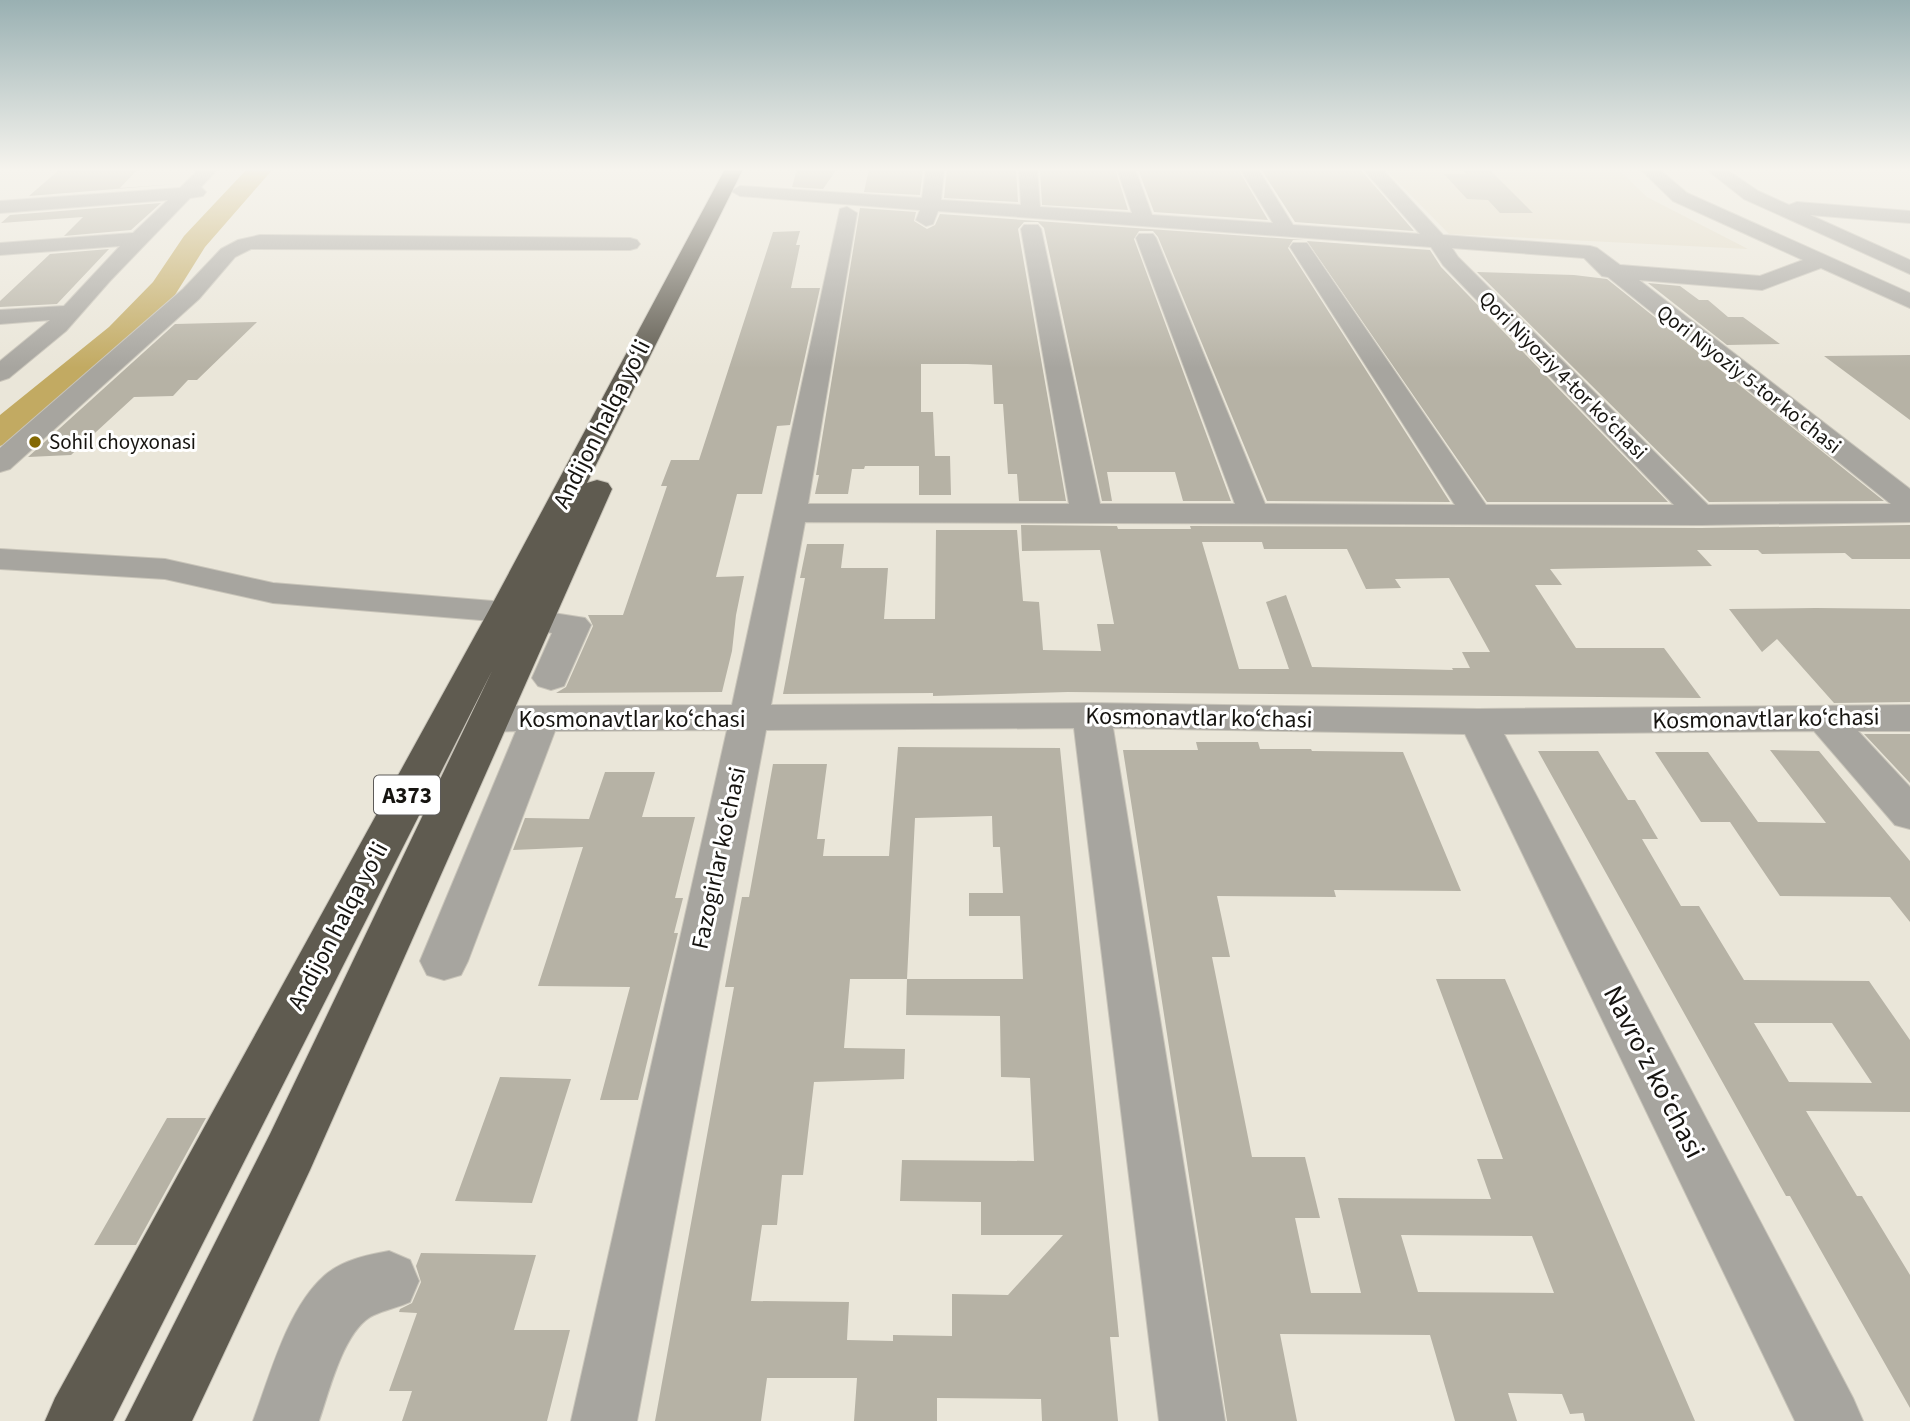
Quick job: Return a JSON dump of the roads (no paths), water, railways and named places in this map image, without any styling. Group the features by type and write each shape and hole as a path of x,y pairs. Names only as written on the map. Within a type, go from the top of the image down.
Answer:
{"highway":[{"name":"Andijon halqa yo‘li","path":"78,1421 519,617 713,235"},
{"name":"Andijon halqa yo‘li","path":"158,1421 290,1153 489,719 519,617"}],"street":[{"path":"0,373 58,326 144,235"},
{"name":"Fazogirlar koʻchasi","path":"604,1421 791,513 836,235"},
{"path":"1034,235 1086,511"},
{"path":"1147,235 1253,512"},
{"path":"1239,235 1762,283 1821,261"},
{"path":"1292,235 1477,515"},
{"name":"Qori Niyoziy 4-tor koʻchasi","path":"1430,235 1701,516"},
{"path":"1764,235 1910,301"},
{"path":"1834,235 1910,268"},
{"path":"0,249 140,239"},
{"path":"0,463 191,294 228,253 245,244 260,241 630,244"},
{"name":"Qori Niyoziy 5-tor ko'chasi","path":"1444,252 1590,252 1910,504"},
{"path":"0,317 70,312"},
{"path":"791,513 1086,511 1701,516 1910,513"},
{"path":"0,559 165,569 273,593 519,617 573,625 551,678"},
{"path":"1091,715 1192,1421"},
{"name":"Kosmonavtlar koʻchasi","path":"489,719 747,720 1091,715 1478,722 1910,718"},
{"path":"1824,718 1910,814"},
{"path":"444,961 540,720"},
{"name":"Navroʻz koʻchasi","path":"1478,722 1830,1421"},
{"path":"286,1421 325,1325 338,1303 362,1287 389,1281"}],"waterway":[{"path":"0,434 121,334 164,288 200,235"}],"place":[{"name":"Sohil choyxonasi","path":"35,442"}]}
